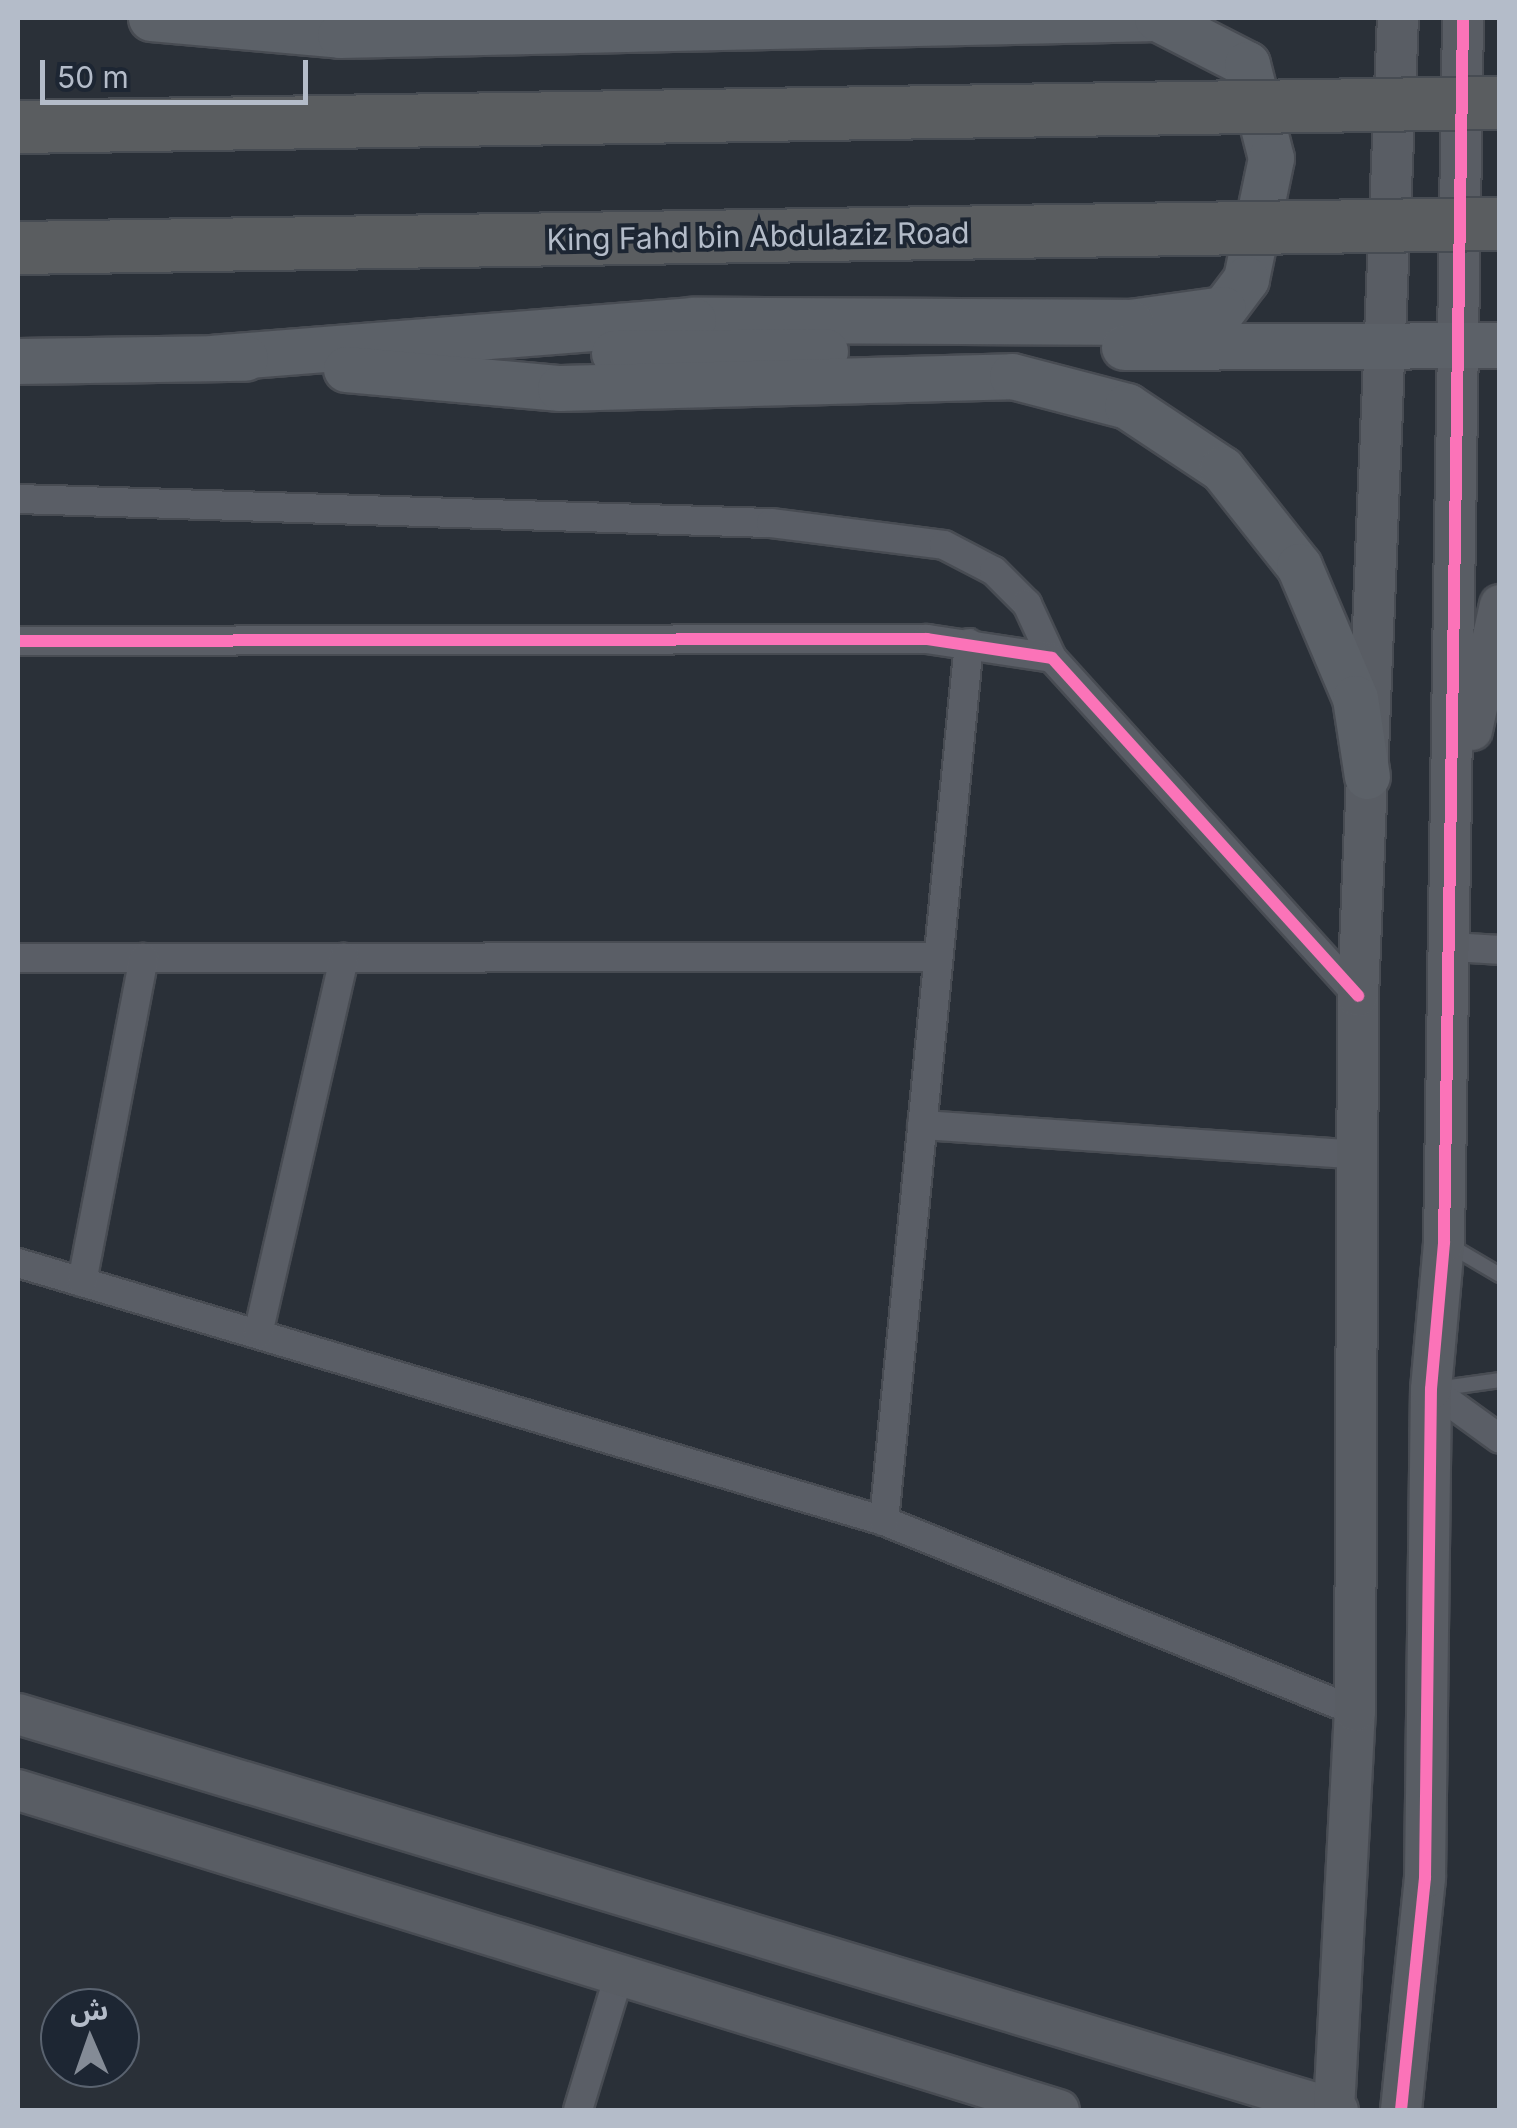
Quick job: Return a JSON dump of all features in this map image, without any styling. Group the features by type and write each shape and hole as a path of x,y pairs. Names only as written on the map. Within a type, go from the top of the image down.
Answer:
{"highway":[{"path":"18,127 1500,102"},
{"name":"King Fahd bin Abdulaziz Road","path":"18,248 1500,224"}],"main road":[{"path":"151,18 340,34 1157,18 1246,64 1272,158 1246,279 1223,310 1130,322 692,320 214,358"},
{"path":"18,361 1479,345"},
{"path":"214,358 560,388 1012,376 1127,406 1222,468 1299,566 1354,698 1367,776"}],"street":[{"path":"18,1714 1335,2110 1355,1711 1358,996 1388,344 1398,18"},
{"path":"1401,2110 1425,1878 1432,1389 1444,1242 1454,812 1479,345 1463,18"},
{"path":"18,498 771,523 944,545 994,571 1027,604 1052,658 1358,996"},
{"path":"1454,812 1500,605"},
{"path":"18,641 970,643 1052,658"},
{"path":"884,1521 970,643"},
{"path":"1451,947 1500,950"},
{"path":"18,958 938,957"},
{"path":"82,1282 144,958"},
{"path":"258,1334 344,958"},
{"path":"922,1126 1357,1154"},
{"path":"18,1263 884,1521 1355,1711"},
{"path":"1432,1389 1500,1439"},
{"path":"18,1790 1058,2110"},
{"path":"578,2110 619,1974"}],"lane":[{"path":"1444,1242 1500,1275"},
{"path":"1432,1389 1500,1380"}],"cycle path":[{"path":"1401,2110 1425,1878 1431,1389 1444,1242 1463,18"},
{"path":"18,641 927,639 1052,658 1358,996"}]}
